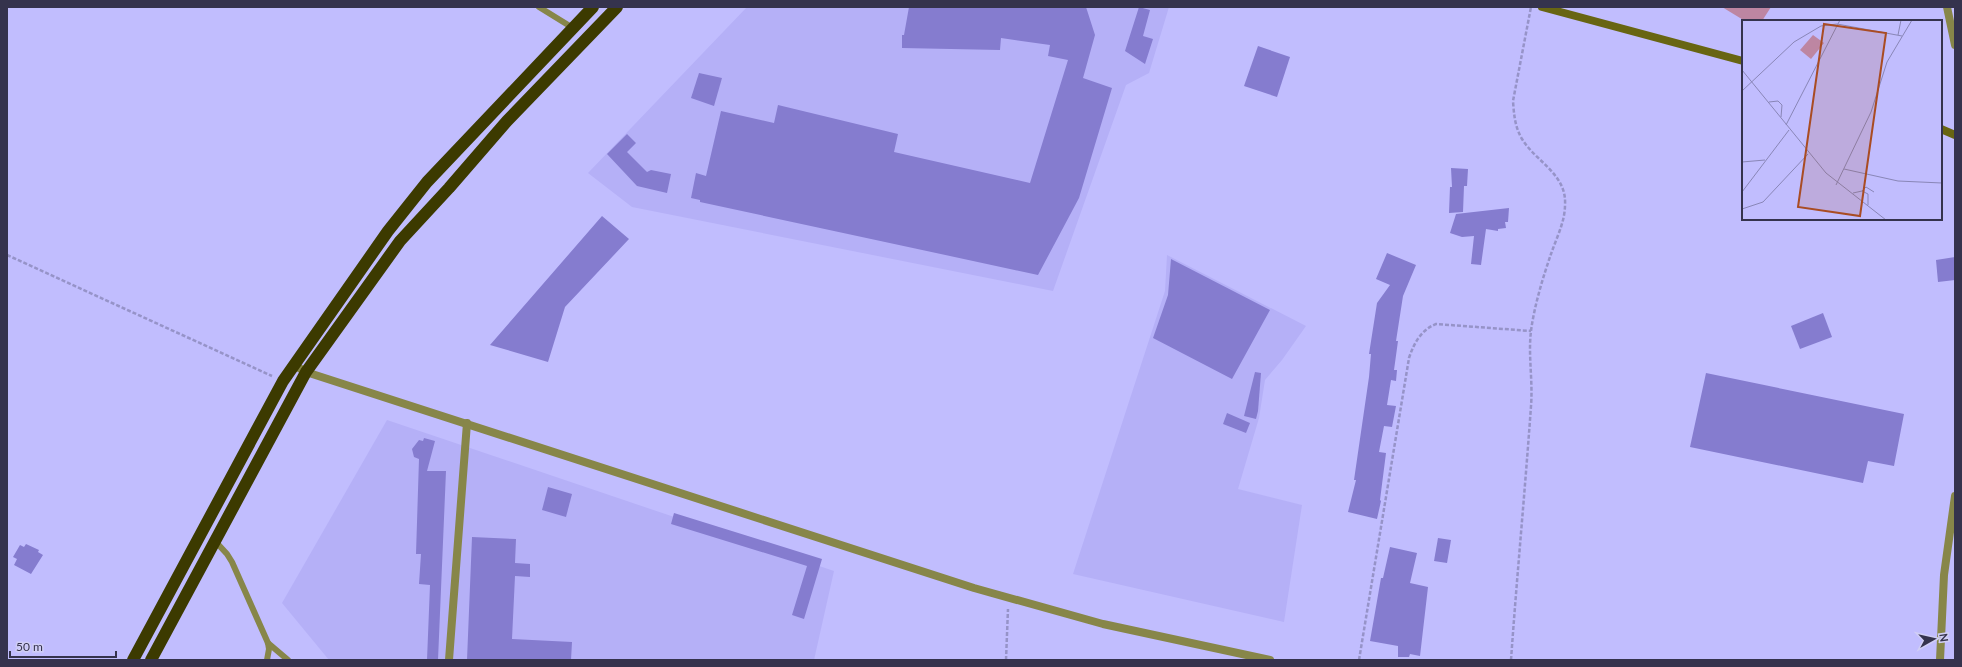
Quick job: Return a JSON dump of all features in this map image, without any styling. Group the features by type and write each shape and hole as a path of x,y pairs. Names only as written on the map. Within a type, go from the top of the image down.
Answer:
{"highway":[{"path":"133,660 294,365 388,232 427,182 593,7"},
{"path":"151,660 306,372 400,241 449,188 507,121 617,7"}],"street":[{"path":"1542,7 1742,61"},
{"path":"1946,7 1955,45"},
{"path":"1942,129 1955,135"},
{"path":"294,365 306,372 974,588 1102,624 1270,660"},
{"path":"449,660 467,424"},
{"path":"1940,660 1944,575 1955,496"}],"lane":[{"path":"539,7 573,28"},
{"path":"215,541 232,562 268,643 269,649 267,660"},
{"path":"268,643 288,660"}],"path":[{"path":"1511,660 1531,404 1531,331 1544,276 1562,223 1566,205 1564,190 1556,176 1526,146 1517,128 1514,115 1513,101 1531,7"},
{"path":"7,255 284,381"},
{"path":"1359,660 1409,358 1413,345 1422,333 1429,327 1436,324 1531,331"},
{"path":"1006,660 1008,597"}],"shaded area":[{"path":"747,7 1169,7 1149,73 1126,85 1053,291 632,207 588,173"},
{"path":"1722,7 1771,7 1763,20 1743,20"},
{"path":"1167,255 1306,326 1282,360 1265,380 1259,418 1238,489 1302,505 1284,622 1073,574 1165,291"},
{"path":"387,420 834,571 814,660 329,660 282,603"}],"building":[{"path":"909,7 1086,7 1095,35 1083,78 1112,88 1079,198 1038,275 700,202 700,200 691,198 696,173 706,176 721,111 774,123 778,105 898,134 894,152 1030,183 1068,60 1048,56 1050,45 1001,38 1000,50 902,48 902,35 904,35"},
{"path":"1139,7 1150,10 1143,36 1153,39 1145,64 1125,51"},
{"path":"1258,46 1290,57 1277,97 1244,86"},
{"path":"699,73 722,78 714,106 691,98"},
{"path":"627,134 636,143 627,152 647,172 651,170 671,174 667,193 637,186 607,154"},
{"path":"1451,168 1468,169 1467,186 1464,186 1463,212 1449,213 1450,187 1452,187"},
{"path":"1509,208 1508,222 1505,222 1506,228 1498,229 1498,231 1486,229 1481,265 1471,264 1474,236 1462,237 1450,233 1456,214"},
{"path":"602,216 629,239 565,307 548,362 490,345"},
{"path":"1387,253 1416,265 1403,296 1396,341 1398,341 1394,370 1397,370 1396,381 1391,380 1387,405 1396,406 1392,427 1384,426 1379,452 1386,453 1381,501 1377,519 1348,512 1356,480 1354,480 1369,377 1371,354 1369,354 1377,303 1390,285 1376,279"},
{"path":"1955,257 1955,280 1938,282 1936,260"},
{"path":"1171,259 1270,310 1232,379 1153,338 1168,295"},
{"path":"1823,313 1832,337 1800,349 1791,326"},
{"path":"1255,372 1261,373 1256,419 1244,416"},
{"path":"1706,373 1904,414 1894,466 1868,461 1863,483 1690,447"},
{"path":"1227,413 1250,423 1246,433 1223,424"},
{"path":"424,438 435,441 427,471 446,471 438,660 427,660 430,585 419,584 421,554 416,554 419,459 414,457 412,449 419,440 423,441"},
{"path":"548,487 572,494 566,517 542,510"},
{"path":"674,513 822,559 804,619 792,615 807,566 671,524"},
{"path":"472,537 516,539 515,563 530,564 530,577 515,576 512,639 572,642 571,660 467,660"},
{"path":"1438,538 1451,540 1447,563 1434,561"},
{"path":"26,544 39,550 38,552 43,555 31,574 14,565 17,559 13,557 20,545 24,547"},
{"path":"1390,547 1417,553 1410,583 1428,587 1420,656 1410,654 1409,657 1398,657 1398,646 1370,641 1381,578 1383,578"}]}
